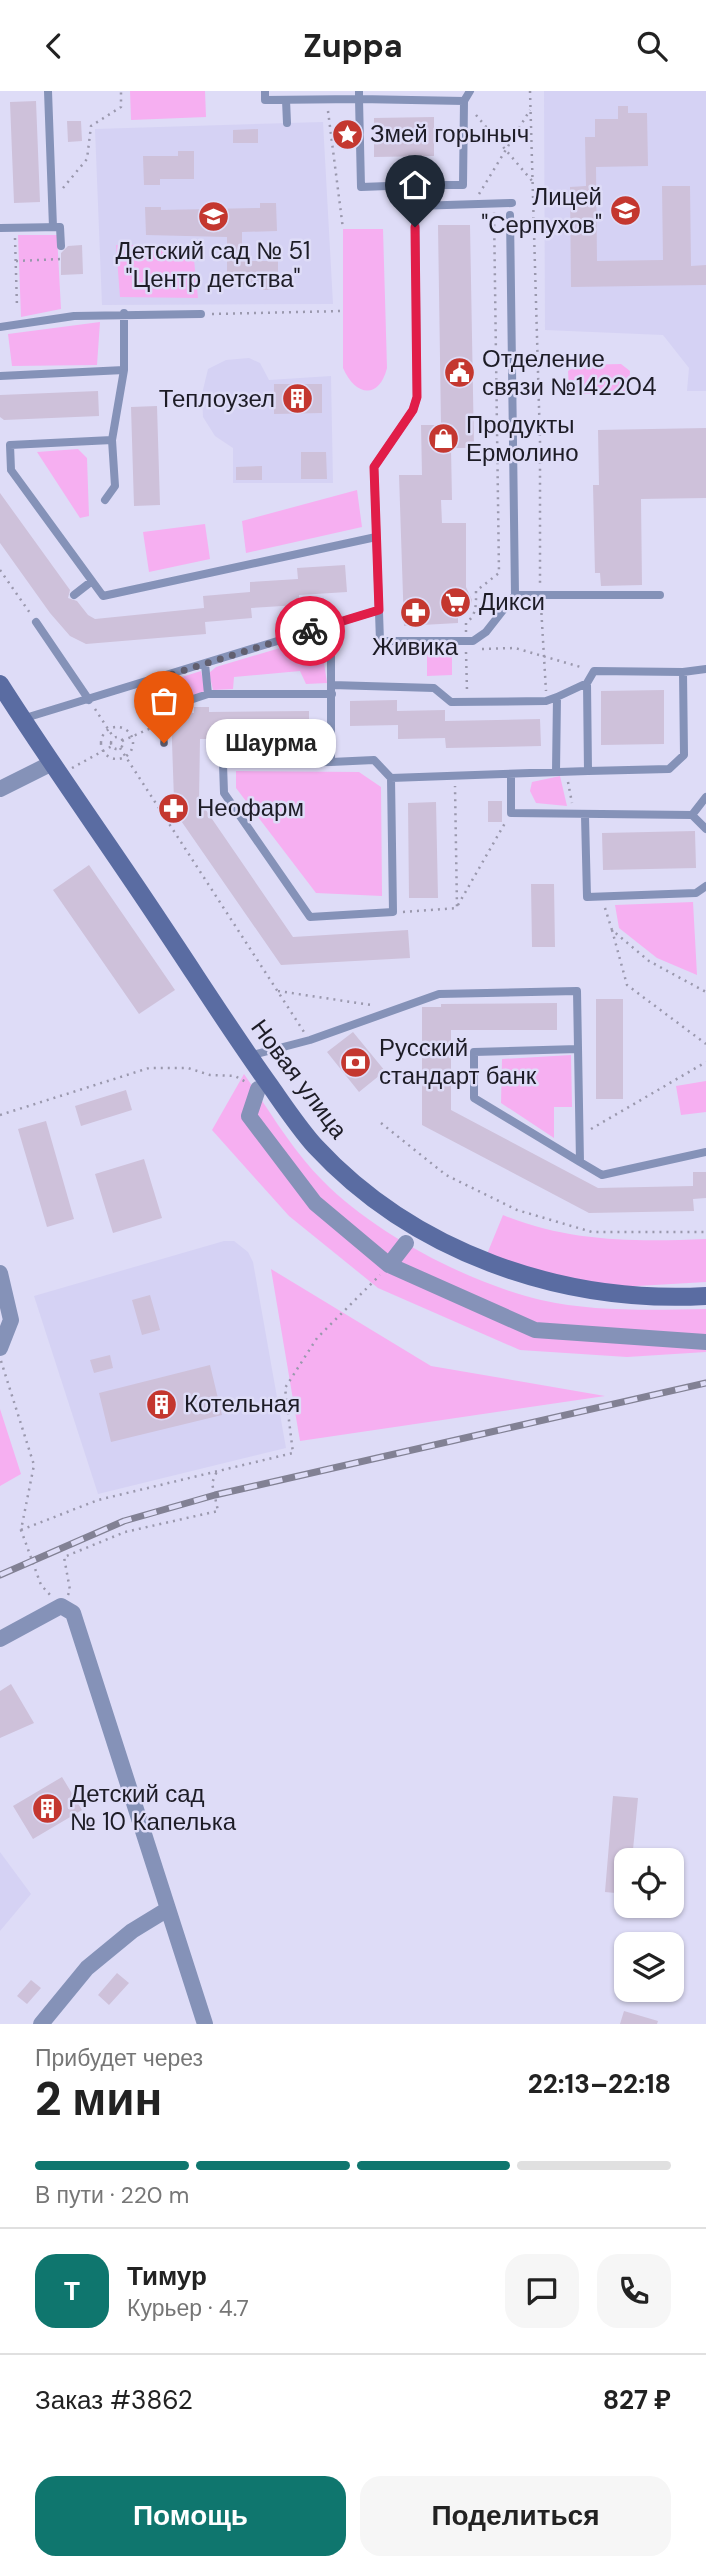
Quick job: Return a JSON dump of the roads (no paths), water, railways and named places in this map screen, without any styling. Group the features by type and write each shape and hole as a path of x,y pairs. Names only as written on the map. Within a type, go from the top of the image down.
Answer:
{"street":[{"name":"Новая улица","path":"0,684 249,1056 313,1144 353,1184 393,1213 443,1242 517,1273 587,1290 651,1298 706,1296"},
{"path":"0,789 52,763"},
{"path":"258,1089 249,1116 315,1203 389,1265 535,1330 706,1342"},
{"path":"389,1265 406,1243"},
{"path":"0,1348 11,1320 2,1279"},
{"path":"0,1639 61,1606 73,1613 205,2024"},
{"path":"41,2024 87,1968 132,1931 168,1909"}],"lane":[{"path":"48,91 53,227"},
{"path":"265,91 265,100 326,99 359,95 464,101"},
{"path":"359,95 362,187 463,184 464,101 470,91"},
{"path":"286,100 287,123"},
{"path":"415,185 417,397 413,410 374,467 380,641 466,645 486,632 515,595 510,215"},
{"path":"415,206 512,203"},
{"path":"0,228 60,227 61,246"},
{"path":"105,500 115,486 113,440 124,370 124,313"},
{"path":"0,327 124,313 201,314"},
{"path":"0,376 124,370"},
{"path":"113,440 10,445 11,470 103,596 376,537"},
{"path":"74,594 92,582"},
{"path":"515,595 660,595"},
{"path":"22,719 379,610"},
{"path":"36,622 89,700"},
{"path":"331,624 331,762"},
{"path":"205,664 208,694"},
{"path":"588,771 587,683 594,671 683,672 706,669"},
{"path":"391,778 669,769 684,755 683,672"},
{"path":"163,677 164,743"},
{"path":"163,709 208,694 332,690 434,688 451,702 547,701 587,683"},
{"path":"557,697 561,772"},
{"path":"374,760 391,778 393,912 310,917 224,793 223,764 374,760"},
{"path":"511,775 511,813 580,816 692,815 706,829"},
{"path":"692,815 706,797"},
{"path":"580,816 587,897 696,893 706,886"},
{"path":"249,1056 310,1040 439,994 577,991 580,1162"},
{"path":"578,1049 474,1052 474,1098 602,1175 706,1152"}],"railway":[{"path":"0,1575 124,1521 215,1495 706,1383"}],"place":[{"name":"Змей горыныч","path":"347,134"},
{"name":"Лицей \"Серпухов\"","path":"625,211"},
{"name":"Детский сад № 51 \"Центр детства\"","path":"213,217"},
{"name":"Отделение связи №142204","path":"459,373"},
{"name":"Теплоузел","path":"298,399"},
{"name":"Продукты Ермолино","path":"443,439"},
{"name":"Дикси","path":"456,602"},
{"name":"Живика","path":"415,613"},
{"name":"Шаурма","path":"164,743"},
{"name":"Неофарм","path":"174,808"},
{"name":"Русский стандарт банк","path":"356,1062"},
{"name":"Котельная","path":"161,1404"},
{"name":"Детский сад № 10 Капелька","path":"47,1808"}]}
